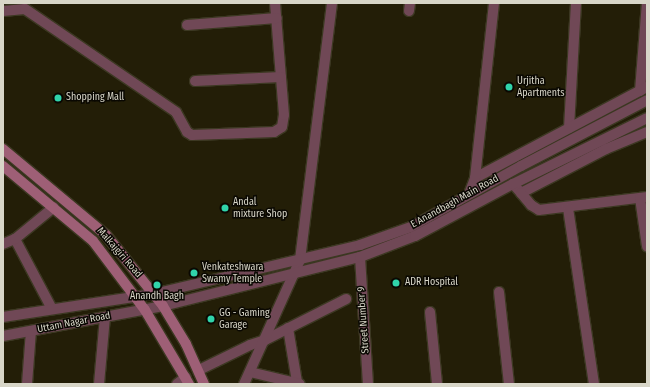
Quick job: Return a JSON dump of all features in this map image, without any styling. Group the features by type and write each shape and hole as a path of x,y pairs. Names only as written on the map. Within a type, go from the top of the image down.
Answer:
{"main road":[{"name":"Malkajgiri Road","path":"3,149 106,235 163,306 186,344 204,384"},
{"name":"Malkajgiri Road","path":"3,166 93,241 145,310 188,380"}],"street":[{"path":"3,11 25,9 176,112 192,135 274,132 279,130 284,120 275,3"},
{"path":"244,384 300,260 332,3"},
{"path":"469,194 475,178 494,3"},
{"path":"569,128 576,3"},
{"path":"475,178 515,159 569,128 643,89 647,3"},
{"path":"187,25 277,18"},
{"path":"195,81 281,77"},
{"name":"E Anandbagh Main Road","path":"134,297 153,294 360,246 411,227 469,194 647,100"},
{"name":"E Anandbagh Main Road","path":"145,310 360,257 415,236 513,184 647,118"},
{"path":"522,193 606,149 647,132"},
{"path":"513,184 535,209 568,208 643,197 647,246"},
{"path":"3,244 15,239 54,207"},
{"path":"568,208 594,384"},
{"path":"15,239 52,309"},
{"name":"Street Number 9","path":"360,257 368,384"},
{"path":"499,292 509,384"},
{"name":"Uttam Nagar Road","path":"3,318 134,297"},
{"path":"199,370 265,340 346,299"},
{"name":"Uttam Nagar Road","path":"3,336 105,316 145,310"},
{"path":"430,312 437,384"},
{"path":"99,384 105,316"},
{"path":"250,372 298,383 288,328"},
{"path":"27,384 31,331"},
{"path":"177,384 188,380"}],"place":[{"name":"Urjitha Apartments","path":"509,87"},
{"name":"Shopping Mall","path":"58,98"},
{"name":"Andal mixture Shop","path":"225,208"},
{"name":"Venkateshwara Swamy Temple","path":"194,273"},
{"name":"ADR Hospital","path":"396,283"},
{"name":"Anandh Bagh","path":"157,285"},
{"name":"GG - Gaming Garage","path":"211,319"}]}
